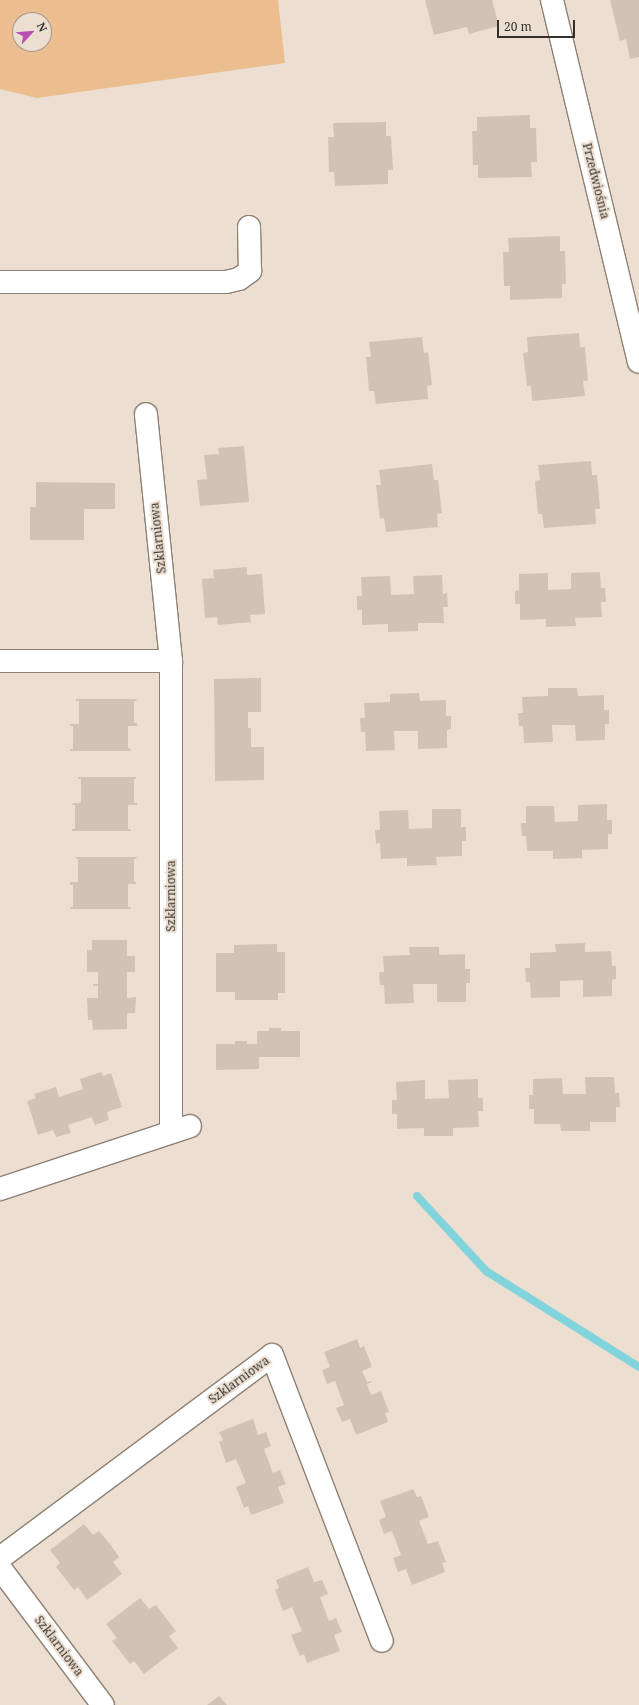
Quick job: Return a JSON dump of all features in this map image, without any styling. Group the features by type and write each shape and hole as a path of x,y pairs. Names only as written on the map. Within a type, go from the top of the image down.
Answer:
{"street":[{"name":"Przedwiośnia","path":"552,0 639,362"},
{"path":"0,282 226,282 239,279 250,271 249,227"},
{"name":"Szklarniowa","path":"0,1189 181,1129 171,661 146,414"},
{"path":"0,661 171,661"},
{"name":"Szklarniowa","path":"0,1558 272,1355 382,1641"},
{"name":"Szklarniowa","path":"0,1568 103,1705"}],"shaded area":[{"path":"0,0 278,0 285,63 37,98 0,89"}],"building":[{"path":"425,0 492,0 499,26 469,34 467,27 434,35"},
{"path":"610,0 639,0 639,57 630,59 626,39 620,41"},
{"path":"530,115 530,128 536,128 537,162 531,162 532,177 478,178 478,165 473,165 472,131 477,131 477,117"},
{"path":"386,122 386,136 391,136 393,170 388,170 388,184 335,186 334,172 329,172 328,137 334,137 333,123"},
{"path":"560,236 560,251 565,251 566,284 562,284 562,298 510,300 510,286 504,286 503,252 509,252 508,238"},
{"path":"579,333 580,347 585,347 588,381 583,381 585,396 532,401 531,386 527,386 523,353 528,352 527,337"},
{"path":"422,337 424,353 428,352 432,385 427,386 428,399 376,404 374,391 369,391 366,357 371,357 369,342"},
{"path":"244,446 249,502 200,506 197,480 207,479 204,455 219,454 218,448"},
{"path":"591,461 592,475 597,475 600,509 595,509 596,524 544,528 542,514 538,514 535,481 540,480 538,465"},
{"path":"432,464 434,480 438,480 442,513 437,514 438,527 386,532 384,518 380,519 376,485 381,485 379,470"},
{"path":"36,482 115,483 115,509 84,509 84,540 30,540 30,507 36,507"},
{"path":"247,567 247,575 262,574 265,614 250,615 251,622 218,625 217,617 205,618 202,579 214,578 213,570"},
{"path":"600,572 601,588 605,588 606,602 601,602 602,617 575,618 576,626 546,627 546,619 520,620 520,604 515,604 515,591 519,590 519,574 548,573 548,590 571,589 571,573"},
{"path":"442,575 443,594 447,593 448,607 443,607 444,623 418,623 418,631 388,632 388,624 362,625 362,610 357,610 357,596 362,596 361,577 390,576 391,595 414,594 413,576"},
{"path":"261,678 261,712 248,712 248,728 251,728 251,747 264,747 264,780 215,781 214,679"},
{"path":"548,688 577,688 578,696 604,695 604,710 609,710 609,724 605,724 605,740 576,741 575,725 552,725 553,742 524,743 523,726 519,726 518,713 523,713 522,697 548,696"},
{"path":"419,693 420,701 446,700 446,716 451,716 451,729 447,730 447,748 418,749 418,731 394,731 395,750 366,751 365,732 361,732 360,718 365,718 364,703 390,702 390,694"},
{"path":"76,699 136,699 137,701 134,701 134,723 137,723 137,726 128,726 128,748 131,749 131,751 70,751 70,749 73,749 73,726 70,726 70,724 79,724 79,701 76,701"},
{"path":"78,777 136,777 136,779 134,779 134,803 137,803 137,805 128,805 128,829 131,829 131,831 72,831 72,829 75,829 75,805 72,805 73,803 81,803 81,779 78,779"},
{"path":"607,804 607,820 612,820 612,834 608,834 608,849 582,850 582,858 553,859 553,851 527,851 526,836 522,836 521,823 526,823 526,806 554,806 555,822 578,821 578,805"},
{"path":"432,809 461,809 461,827 466,827 466,841 462,841 462,856 436,857 437,865 407,866 407,858 381,859 380,843 376,844 375,830 380,830 379,811 408,810 409,829 432,828"},
{"path":"76,857 137,857 134,859 134,882 136,882 136,884 128,884 128,907 131,907 131,909 70,909 70,907 73,907 73,885 70,885 70,882 78,882 78,859 76,859"},
{"path":"92,940 127,940 127,956 135,956 135,972 127,972 127,998 136,997 135,1013 127,1013 127,1029 93,1030 92,1020 88,1020 87,998 98,998 98,986 93,986 93,984 98,984 98,972 87,972 87,950 92,950"},
{"path":"585,943 585,952 611,951 612,966 616,966 616,979 612,980 612,996 583,997 583,980 560,981 560,997 531,998 530,982 526,982 525,968 530,968 530,953 556,952 555,944"},
{"path":"277,944 277,952 285,952 285,993 278,993 278,1000 235,1000 235,992 216,992 216,953 234,953 234,945"},
{"path":"409,947 439,947 439,955 465,954 465,969 470,969 470,983 466,983 466,1002 437,1002 437,984 413,984 414,1003 385,1004 384,985 380,985 379,972 384,972 383,956 410,955"},
{"path":"269,1028 281,1028 281,1031 300,1031 300,1057 259,1057 259,1069 216,1070 216,1044 235,1044 235,1041 247,1041 247,1044 257,1044 257,1031 269,1031"},
{"path":"101,1072 103,1076 111,1073 122,1107 107,1112 109,1120 95,1125 92,1117 68,1125 71,1133 56,1137 53,1130 38,1135 27,1101 36,1098 34,1094 56,1087 59,1097 83,1089 80,1079"},
{"path":"585,1077 614,1077 615,1093 619,1093 620,1107 616,1107 616,1122 590,1122 590,1131 561,1131 560,1124 534,1124 534,1109 529,1109 529,1095 533,1095 533,1079 562,1078 563,1094 586,1094"},
{"path":"478,1079 478,1098 483,1098 483,1111 478,1111 479,1127 453,1128 453,1136 424,1136 424,1128 397,1129 397,1114 392,1114 392,1100 397,1100 396,1082 425,1080 425,1099 449,1098 448,1080"},
{"path":"357,1339 360,1348 364,1346 372,1367 362,1371 367,1382 372,1382 367,1384 371,1395 381,1391 389,1412 385,1413 388,1422 356,1435 350,1419 342,1422 336,1408 344,1405 335,1381 327,1384 322,1370 330,1367 324,1352"},
{"path":"253,1419 258,1435 266,1432 271,1446 264,1449 273,1473 280,1470 286,1484 278,1487 284,1503 251,1515 248,1506 244,1508 236,1487 246,1483 236,1459 226,1463 219,1442 223,1440 219,1432"},
{"path":"413,1489 417,1497 421,1496 429,1517 419,1521 428,1544 438,1541 446,1562 442,1563 445,1572 412,1585 406,1569 398,1572 393,1558 401,1555 392,1531 384,1534 379,1520 386,1517 380,1501"},
{"path":"84,1524 93,1535 99,1531 110,1544 119,1557 113,1562 122,1574 87,1600 78,1587 74,1590 56,1567 60,1563 50,1550"},
{"path":"308,1567 314,1582 322,1580 328,1594 320,1597 329,1621 336,1618 342,1632 334,1635 340,1651 307,1663 304,1654 300,1656 291,1635 302,1631 292,1607 283,1611 275,1590 279,1588 276,1580"},
{"path":"140,1598 149,1609 156,1605 176,1631 169,1636 178,1648 144,1674 134,1661 130,1664 112,1641 117,1638 106,1624"},
{"path":"219,1696 227,1705 207,1705"}],"waterway":[{"path":"417,1196 486,1271 639,1367"}]}
